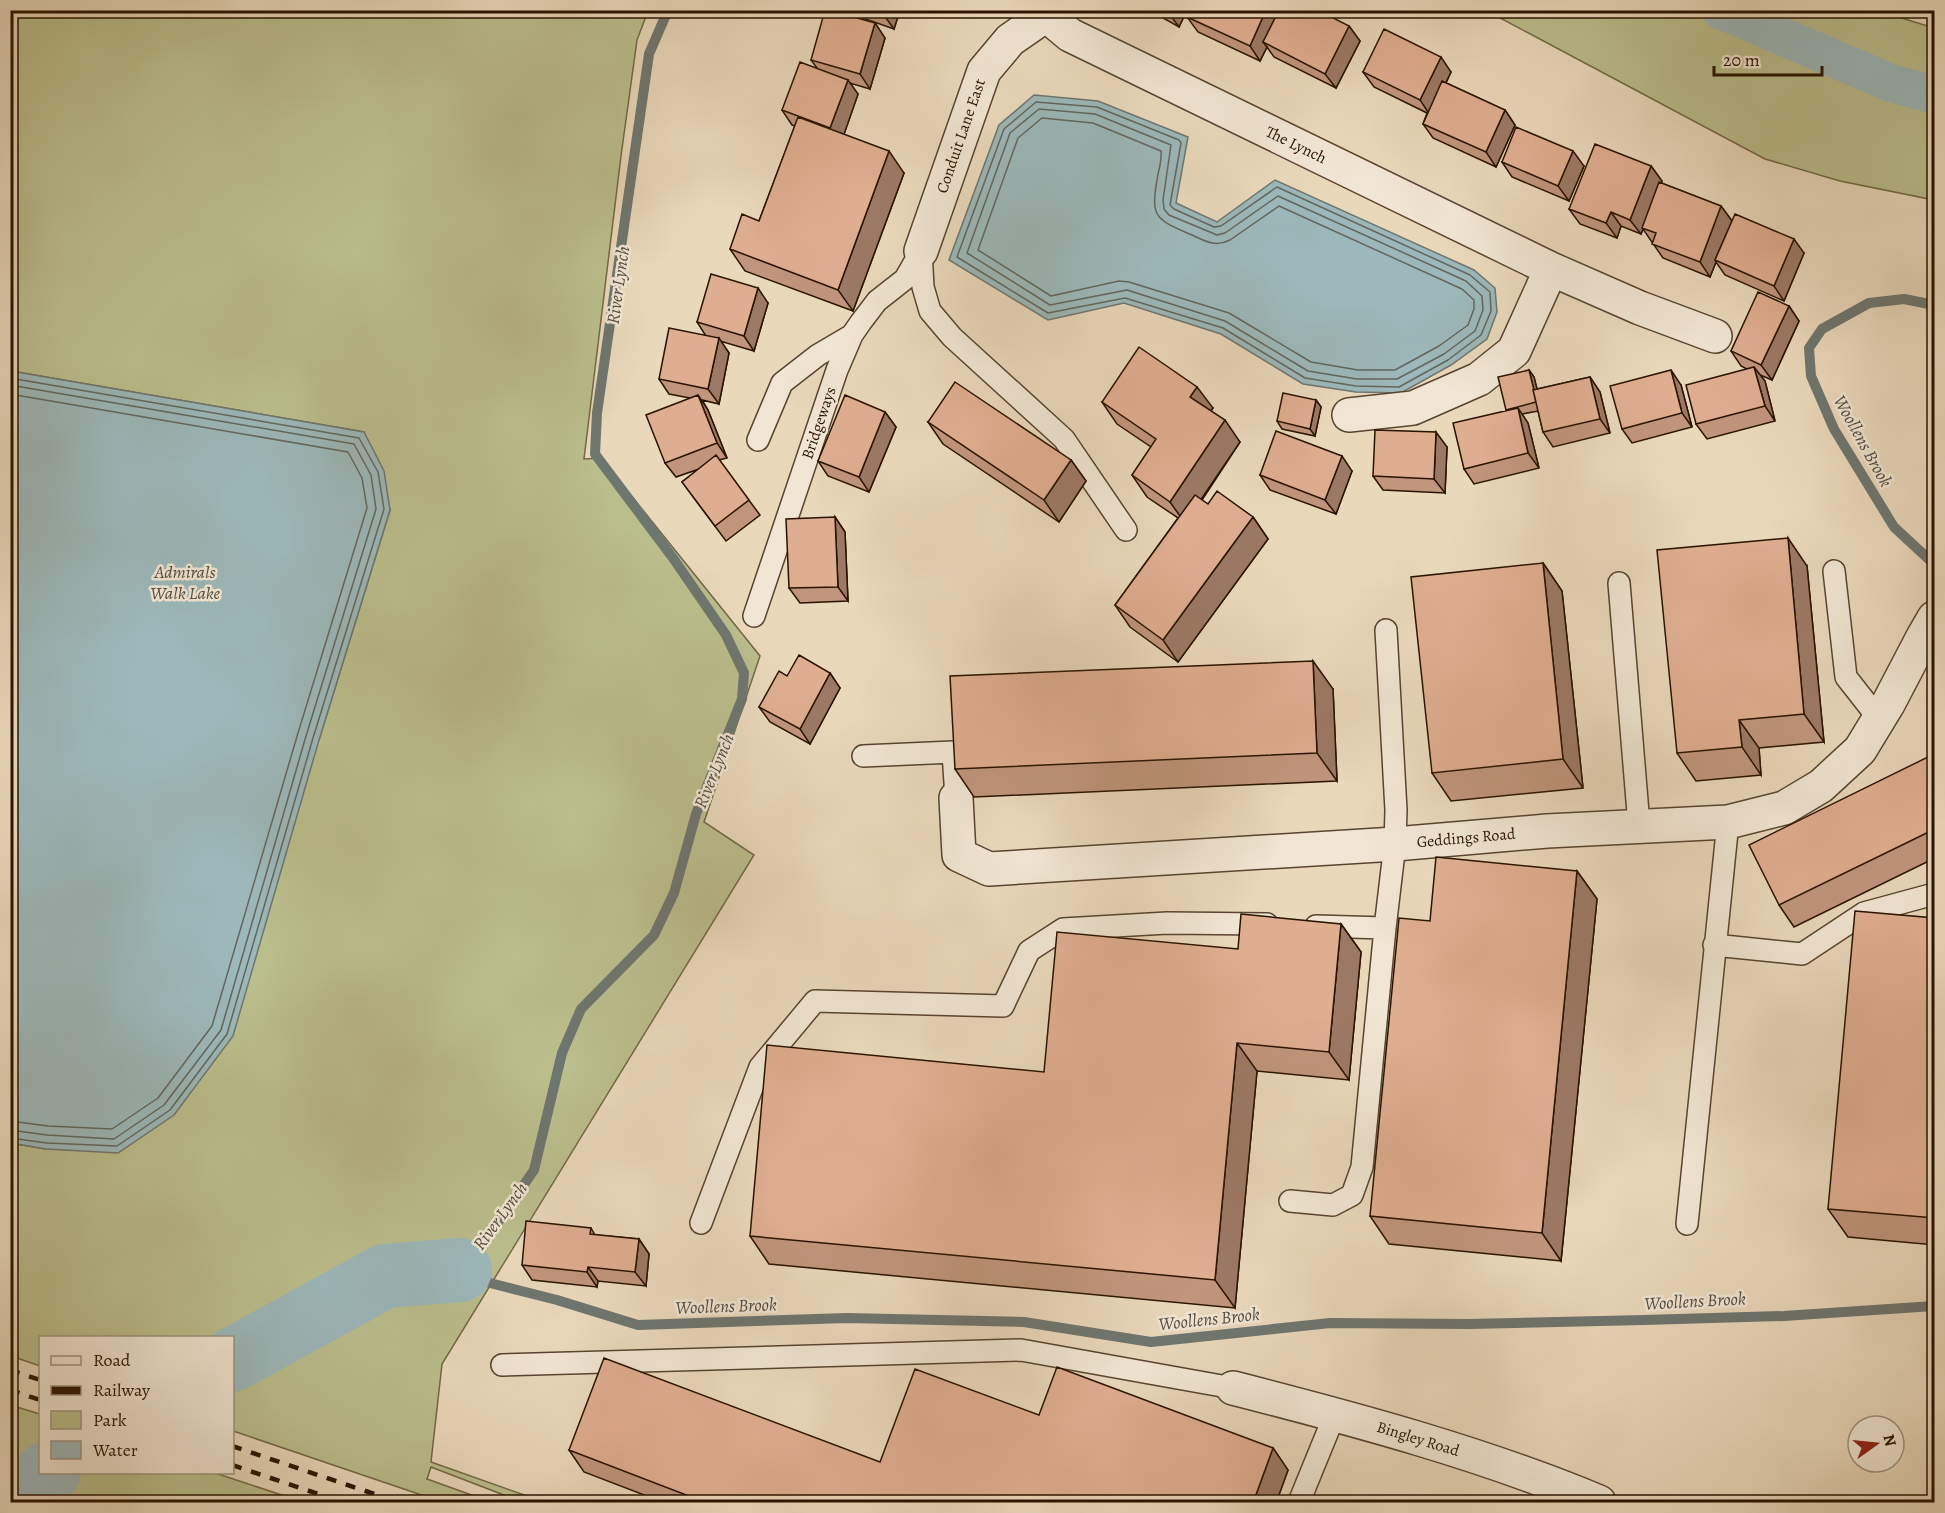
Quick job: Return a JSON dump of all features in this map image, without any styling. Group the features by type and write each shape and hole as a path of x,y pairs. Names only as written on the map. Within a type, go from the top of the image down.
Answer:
{"street":[{"name":"Conduit Lane East","path":"921,251 984,71 1010,40 1044,13"},
{"name":"The Lynch","path":"1044,13 1070,35 1551,268 1640,308 1715,336"},
{"path":"1350,415 1413,408 1479,379 1514,351 1551,268"},
{"name":"Geddings Road","path":"956,798 959,855 989,869 1639,825 1728,822 1784,808 1821,786 1860,750 1935,618"},
{"name":"Bingley Road","path":"1233,1388 1423,1439 1545,1480 1599,1503"}],"lane":[{"name":"Bridgeways","path":"754,616 837,370 852,335 877,301 904,279 921,251"},
{"path":"921,251 923,287 930,311 952,337 1064,439 1126,530"},
{"path":"758,440 782,383 818,355 852,335"},
{"path":"1834,571 1846,677 1879,719"},
{"path":"1619,583 1639,825"},
{"path":"1290,1201 1333,1205 1352,1195 1362,1167 1395,843 1396,810 1386,630"},
{"path":"863,756 953,752 956,798"},
{"path":"1687,1224 1728,822"},
{"path":"1714,945 1802,954 1864,913 1935,894"},
{"path":"701,1223 760,1067 815,1001 1003,1005 1029,951 1063,929 1167,922 1385,928"},
{"path":"502,1365 1021,1350 1233,1388"},
{"path":"1299,1503 1335,1414"}],"green space":[{"path":"1876,10 1934,28 1934,200 1840,181 1765,159 1487,11"},
{"path":"11,11 648,11 637,40 584,459 601,458 760,656 704,822 754,855 442,1364 431,1462 544,1502 522,1502 431,1467 427,1479 491,1502 442,1502 234,1431 234,1336 39,1336 39,1366 11,1356 10,1143 46,1149 319,740 390,510 364,432 11,371"},
{"path":"10,1405 39,1414 39,1474 218,1474 303,1502 11,1502"}],"water":[{"path":"1034,95 1098,101 1188,137 1176,203 1217,222 1275,180 1474,270 1495,288 1497,312 1487,339 1451,365 1401,393 1356,392 1303,384 1221,334 1124,303 1048,320 949,260 999,125"},
{"name":"Admirals Walk Lake","path":"11,371 364,432 384,471 390,510 319,740 233,1036 174,1115 118,1153 46,1149 11,1143"}],"building":[{"path":"825,10 875,23 860,74 811,60"},
{"path":"873,10 885,10 883,14"},
{"path":"1190,10 1266,10 1250,46 1187,17"},
{"path":"1279,10 1318,10 1349,26 1325,74 1263,42"},
{"path":"1384,29 1441,57 1420,100 1363,72"},
{"path":"800,62 848,80 830,128 782,110"},
{"path":"1442,81 1505,110 1486,152 1423,124"},
{"path":"798,117 889,151 838,290 730,249 742,214 759,221"},
{"path":"1516,127 1573,151 1558,186 1502,162"},
{"path":"1595,144 1651,166 1630,220 1611,212 1606,223 1569,209"},
{"path":"1659,182 1721,206 1700,262 1652,244 1656,233 1642,228"},
{"path":"1735,214 1794,239 1774,286 1715,260"},
{"path":"711,274 758,288 744,336 697,322"},
{"path":"1758,292 1789,306 1761,365 1731,351"},
{"path":"669,328 719,338 708,389 659,379"},
{"path":"1139,347 1197,387 1190,397 1225,420 1170,502 1132,475 1156,439 1102,402"},
{"path":"1754,367 1765,406 1696,424 1686,385"},
{"path":"1529,370 1536,402 1506,410 1498,377"},
{"path":"1671,370 1682,413 1622,429 1610,386"},
{"path":"1590,377 1600,419 1543,432 1533,390"},
{"path":"955,382 1071,460 1044,500 928,422"},
{"path":"1283,393 1316,400 1310,429 1277,421"},
{"path":"698,395 717,443 665,463 646,415"},
{"path":"845,395 885,412 859,477 818,461"},
{"path":"1518,408 1528,453 1464,469 1453,423"},
{"path":"1375,430 1436,432 1434,479 1373,476"},
{"path":"1276,431 1342,456 1325,500 1260,475"},
{"path":"716,455 749,500 715,526 682,482"},
{"path":"1217,491 1253,517 1163,640 1115,605 1195,495 1208,504"},
{"path":"835,517 838,587 789,588 786,519"},
{"path":"1788,538 1804,714 1739,720 1742,747 1677,753 1657,550"},
{"path":"1543,563 1563,759 1432,773 1411,577"},
{"path":"799,655 830,673 800,729 759,707 779,671 787,676"},
{"path":"1313,661 1317,753 955,769 950,676"},
{"path":"1930,756 1935,766 1935,829 1779,905 1749,845"},
{"path":"1436,857 1577,871 1542,1233 1370,1216 1399,918 1430,921"},
{"path":"1855,911 1935,918 1935,1218 1828,1209"},
{"path":"1241,914 1341,924 1329,1052 1237,1043 1215,1280 750,1236 767,1045 1044,1072 1057,932 1238,949"},
{"path":"526,1221 591,1228 590,1234 639,1239 635,1272 588,1267 587,1272 522,1265"},
{"path":"604,1358 880,1462 915,1369 1039,1415 1057,1367 1273,1448 1253,1503 707,1503 569,1450"}],"waterway":[{"name":"Woollens Brook","path":"668,10 649,54 597,413 595,454 673,558 726,635 744,673 742,699 696,814 674,893 654,935 581,1009 562,1053 534,1170 494,1228 460,1270 490,1283 557,1300 638,1325 847,1318 1024,1322 1151,1342 1330,1323 1469,1324 1644,1320 1784,1316 1934,1306"},
{"path":"1720,10 1891,83 1934,95"},
{"name":"Woollens Brook","path":"1934,305 1904,299 1869,303 1822,329 1809,348 1811,376 1834,429 1894,527 1934,564"},
{"name":"River Lynch","path":"234,1359 385,1276 460,1270"},
{"name":"River Lynch","path":"13,1502 47,1474"}],"railway":[{"path":"10,1370 39,1380"},
{"path":"10,1390 39,1400"},
{"path":"234,1447 398,1502"},
{"path":"234,1466 342,1502"}]}
